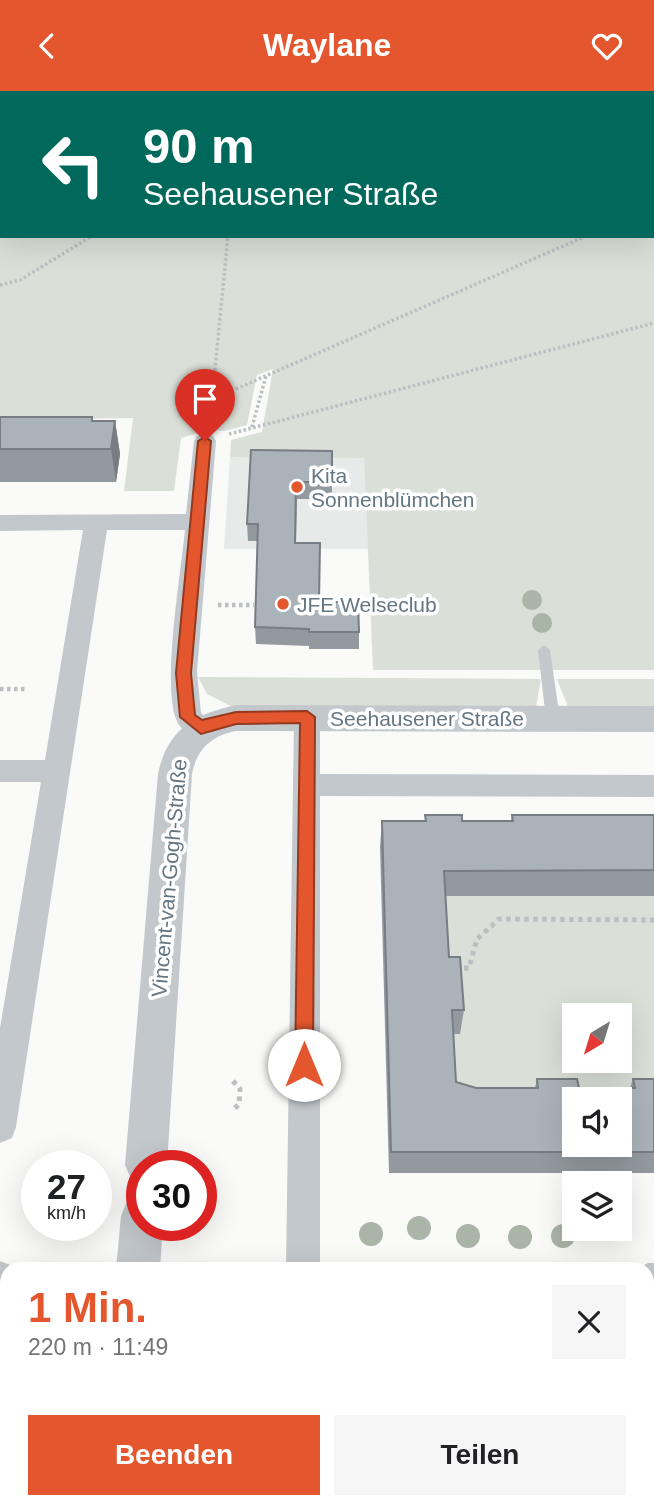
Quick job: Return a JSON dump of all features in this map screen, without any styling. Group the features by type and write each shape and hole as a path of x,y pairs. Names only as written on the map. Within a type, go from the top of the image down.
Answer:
{"street":[{"path":"201,728 188,717 184,673 205,441"},
{"path":"0,523 196,521"},
{"path":"0,1127 96,522"},
{"path":"303,1262 307,717"},
{"name":"Seehausener Straße","path":"201,728 214,722 236,718 654,719"},
{"name":"Vincent-van-Gogh-Straße","path":"147,1150 175,774 181,748 201,728"},
{"path":"0,771 55,771"},
{"path":"308,785 654,786"},
{"path":"139,1262 140,1241"}],"lane":[{"path":"544,650 553,719"}],"path":[{"path":"0,285 20,280 89,238"},
{"path":"228,238 213,399 205,441 654,323"},
{"path":"213,399 581,238"},
{"path":"252,428 266,376"},
{"path":"218,605 254,605"},
{"path":"0,689 26,689"},
{"path":"451,967 469,968 476,938 483,929 499,919 654,920"},
{"path":"233,1081 240,1089 239,1104 233,1109"}],"shaded area":[{"path":"0,238 654,238 654,670 373,670 364,458 230,457 231,440 262,432 273,369 257,375 247,425 224,431 208,430 181,438 174,491 124,491 133,418 0,420"},
{"name":"Kita Sonnenblümchen","path":"230,457 364,457 368,549 224,549"},
{"path":"198,677 541,679 536,707 231,706 207,694"},
{"path":"557,679 654,679 654,708 568,707"},
{"path":"430,896 654,896 654,1101 632,1100 632,1087 562,1087 562,1100 440,1110"}],"building":[{"path":"0,417 92,417 92,421 115,421 111,449 0,449"},
{"path":"251,450 332,451 332,482 296,482 295,543 320,543 319,602 358,602 359,632 309,632 309,629 255,627 258,524 247,524"},
{"path":"425,815 462,815 462,821 513,821 512,815 654,815 654,870 444,871 449,957 460,957 464,1010 452,1010 456,1082 476,1088 538,1088 537,1079 577,1079 579,1087 562,1087 562,1152 391,1152 382,821 426,821"},
{"path":"633,1079 654,1079 654,1152 632,1152 632,1088 635,1088"}],"place":[{"name":"Kita Sonnenblümchen","path":"297,487"},
{"name":"JFE Welseclub","path":"283,604"}],"route":[{"path":"205,441 184,673 188,717 201,728 214,722 236,718 307,717 304,1065"}]}
